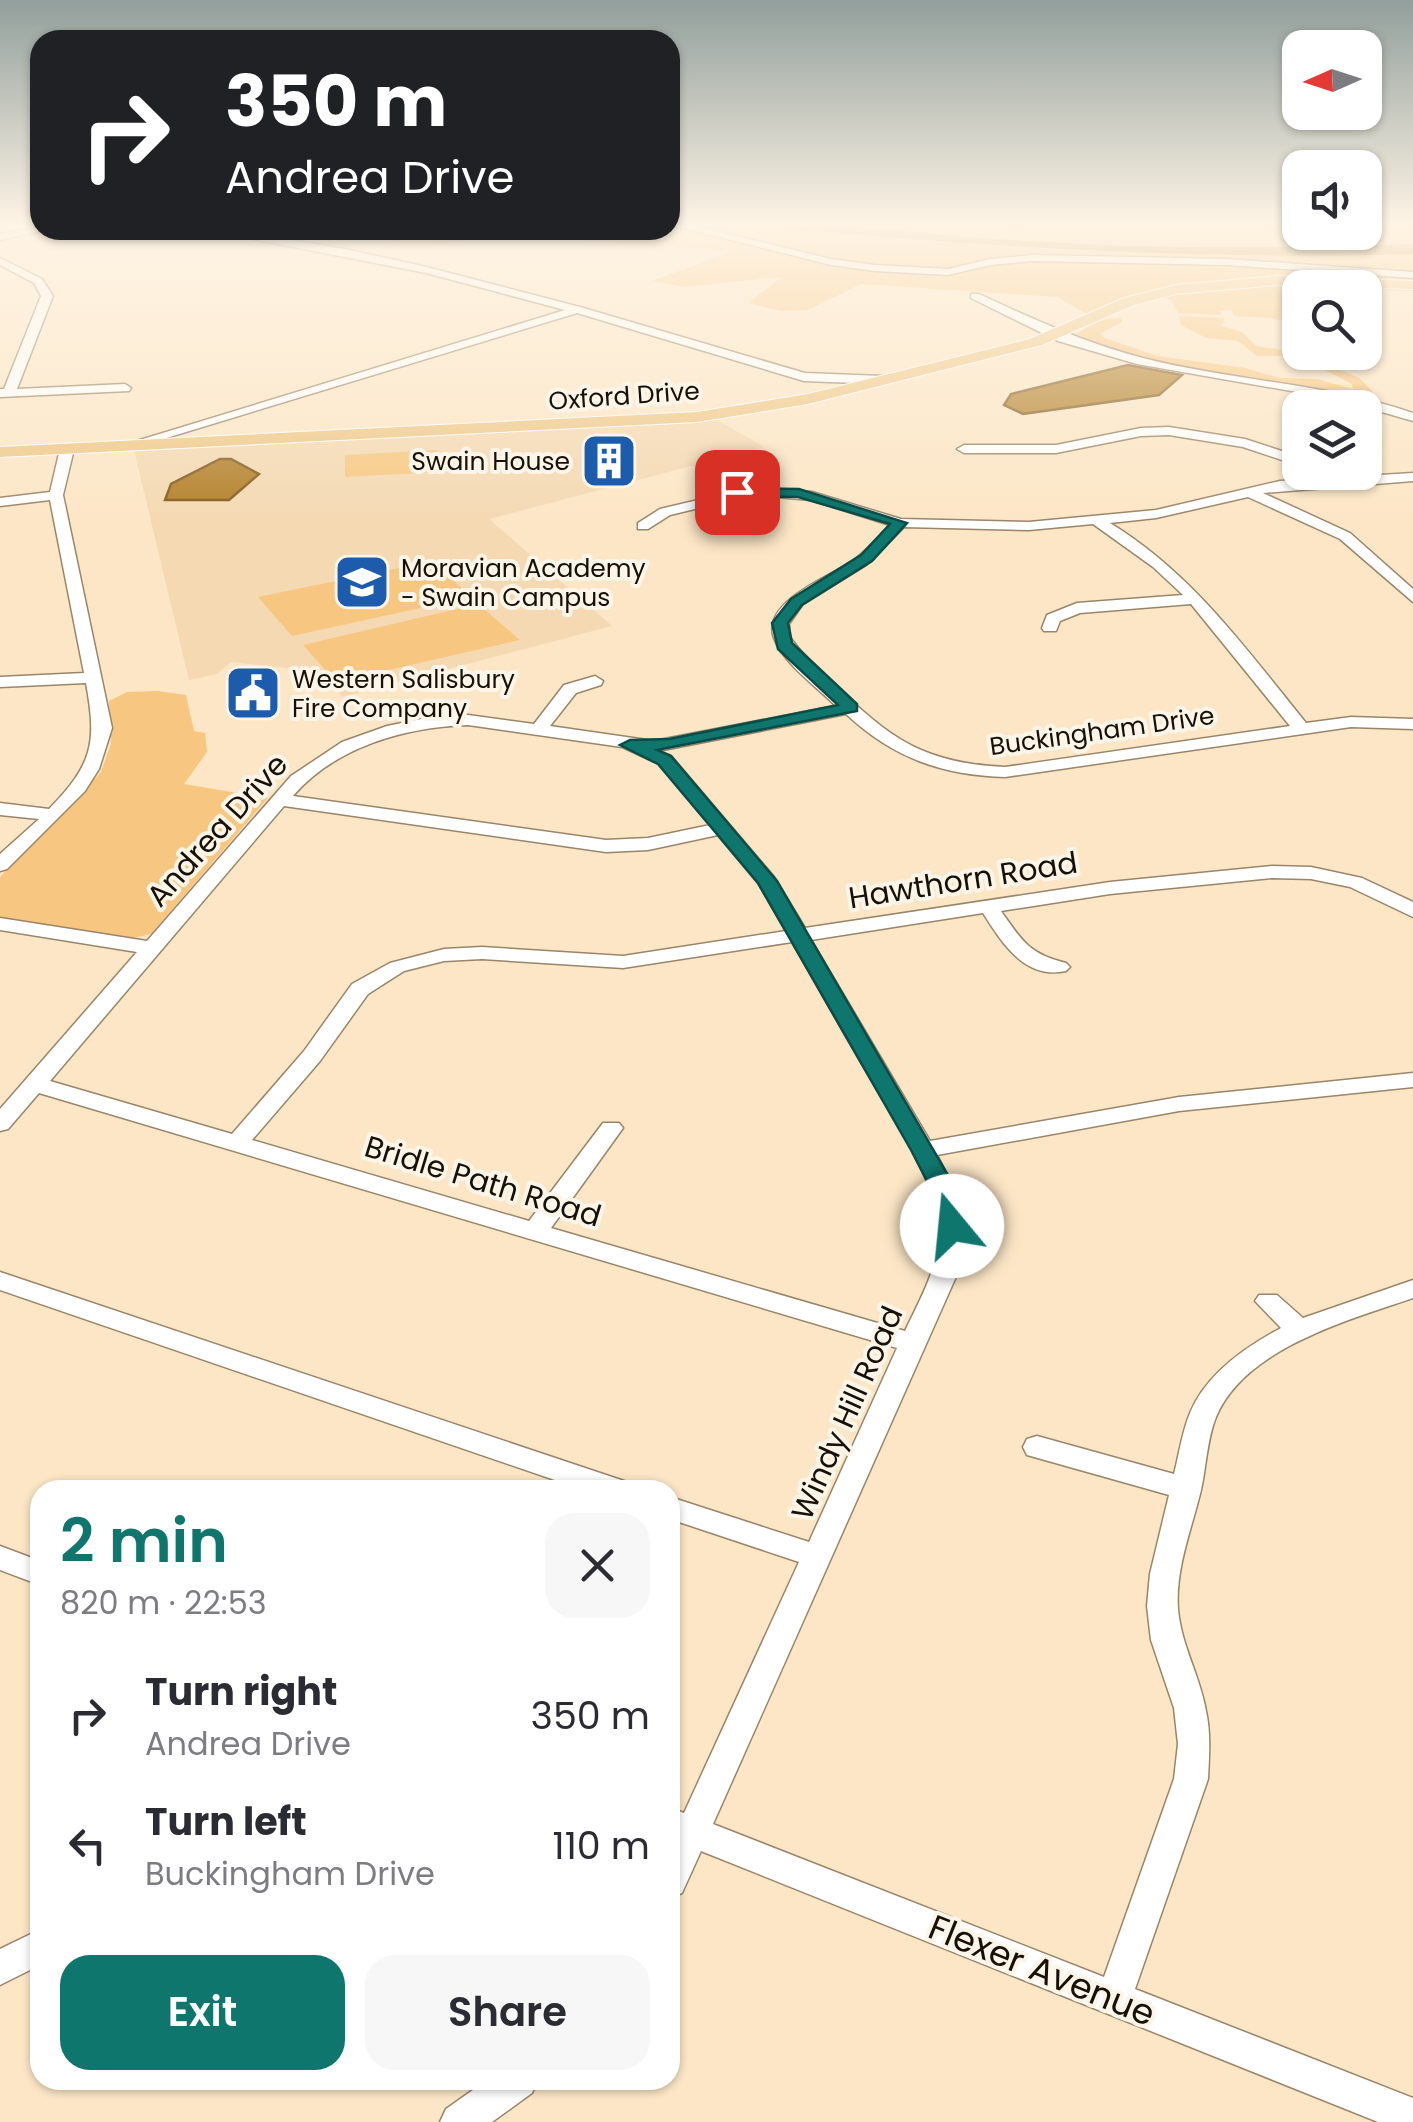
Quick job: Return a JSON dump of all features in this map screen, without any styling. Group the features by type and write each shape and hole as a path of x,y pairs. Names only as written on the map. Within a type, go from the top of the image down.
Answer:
{"main road":[{"name":"Oxford Drive","path":"0,452 642,422 724,414 808,399 1060,335 1082,324"}],"street":[{"path":"34,324 4,393 125,388"},
{"path":"134,446 528,324"},
{"path":"626,324 804,377 883,380"},
{"path":"1036,324 1062,338 1149,363 1354,399 1413,417"},
{"path":"804,377 813,388 808,399"},
{"path":"964,449 1056,449 1128,434 1169,431 1245,442 1282,455"},
{"path":"0,865 89,772 102,745 103,728 56,495 67,449"},
{"path":"1382,477 1413,477"},
{"path":"644,526 665,512 725,495 767,490 812,496 900,523 1030,526 1170,512 1282,485"},
{"path":"1249,492 1345,536 1413,597"},
{"path":"0,502 56,495"},
{"path":"1099,522 1151,554 1196,600 1301,728"},
{"name":"Buckingham Drive","path":"900,523 866,558 796,602 780,623 784,645 903,753 948,769 984,772 1301,728 1371,721 1413,724"},
{"path":"1050,628 1057,614 1077,608 1196,600"},
{"path":"0,682 92,678"},
{"path":"538,730 570,689 595,680"},
{"name":"Andrea Drive","path":"0,1124 297,780 328,756 392,730 454,720 630,745 669,744 850,708"},
{"name":"Windy Hill Road","path":"630,745 665,760 766,881 923,1150 950,1210 952,1248 946,1270 819,1557 682,1828"},
{"path":"280,800 606,846 648,844 722,828"},
{"path":"0,809 51,815"},
{"name":"Hawthorn Road","path":"238,1142 305,1064 349,1000 397,968 461,954 623,962 1110,888 1292,872 1356,882 1391,896 1413,912"},
{"path":"988,906 1026,958 1045,967 1058,967"},
{"path":"0,924 153,948"},
{"path":"923,1150 1208,1100 1413,1080"},
{"name":"Bridle Path Road","path":"35,1084 912,1343"},
{"path":"536,1230 612,1128"},
{"path":"0,1281 587,1480"},
{"path":"1114,1999 1191,1779 1194,1744 1190,1708 1167,1640 1162,1606 1165,1574 1195,1440 1216,1390 1256,1352 1300,1329 1413,1289"},
{"path":"1268,1300 1300,1329"},
{"path":"1037,1447 1186,1489"},
{"path":"680,1511 819,1557"},
{"path":"0,1558 30,1570"},
{"name":"Flexer Avenue","path":"682,1828 1413,2117"},
{"path":"0,1968 30,1952"},
{"path":"459,2122 505,2090"}],"shaded area":[{"path":"1093,324 1118,324 1101,333 1102,337 1157,356 1245,368 1279,378 1317,379 1353,389 1352,384 1325,370 1341,370 1361,379 1371,390 1314,390 1136,358 1076,334"},
{"path":"1181,324 1222,324 1242,332 1256,346 1282,350 1282,356 1257,356 1238,341 1206,338"},
{"path":"1128,365 1182,375 1159,395 1023,414 1004,405 1011,394"},
{"name":"Moravian Academy - Swain Campus","path":"714,418 764,447 489,519 612,626 342,697 328,676 288,668 231,662 217,674 189,680 134,450"},
{"path":"437,450 439,472 345,477 345,455"},
{"path":"220,459 231,459 259,474 229,500 165,500 171,484"},
{"path":"433,561 471,597 292,636 258,597"},
{"path":"478,604 520,640 336,682 303,645"},
{"path":"127,692 186,695 194,731 205,733 207,752 184,784 268,798 151,934 129,939 0,919 0,877 101,772 111,744 109,701"}],"place":[{"name":"Swain House","path":"609,461"},
{"name":"Moravian Academy - Swain Campus","path":"362,582"},
{"name":"Western Salisbury Fire Company","path":"253,693"}],"route":[{"path":"737,492 799,493 900,523 866,558 796,602 781,618 784,645 850,708 669,744 630,745 665,760 766,881 923,1150 944,1189 952,1226"}]}
